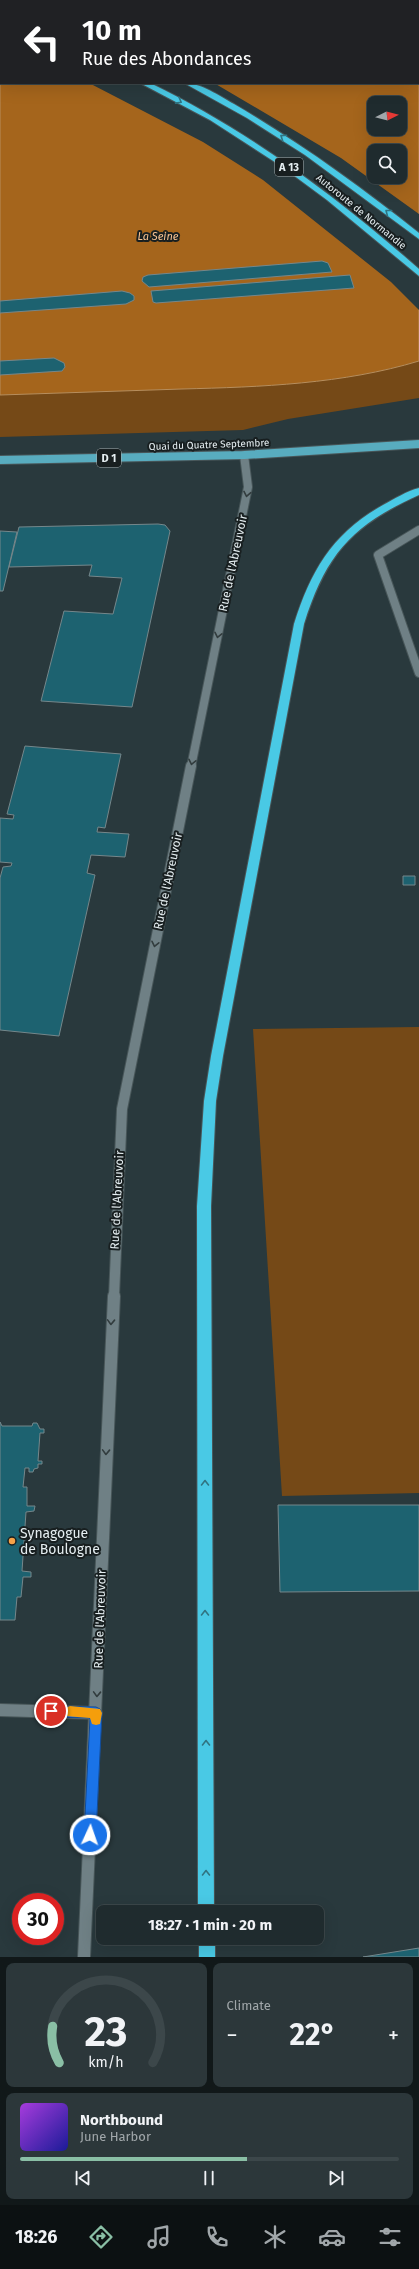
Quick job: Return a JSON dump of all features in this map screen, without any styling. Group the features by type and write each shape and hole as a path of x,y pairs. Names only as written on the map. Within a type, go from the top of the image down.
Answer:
{"highway":[{"name":"Autoroute de Normandie","path":"146,84 235,131 296,173 355,217 419,273"},
{"name":"Autoroute de Normandie","path":"190,84 261,122 299,147 330,168 419,237"},
{"path":"206,1905 204,1206 210,1101 294,648 305,600 325,560 350,532 374,514 419,491"},
{"path":"207,1945 207,1957"}],"main road":[{"name":"Quai du Quatre Septembre","path":"0,460 244,455 419,444"}],"street":[{"name":"Rue de l'Abreuvoir","path":"84,1957 122,1110 248,487 244,455"},
{"path":"419,530 378,555 419,673"},
{"path":"0,1710 96,1713"}],"shaded area":[{"path":"419,361 419,398 288,419 243,430 0,437 0,395 212,388 302,383 361,375"},
{"path":"419,1027 419,1493 282,1496 253,1029"}],"water":[{"name":"La Seine","path":"0,84 419,84 419,361 361,375 302,383 0,395"}],"pier":[{"path":"91,84 216,84 341,158 367,177 367,184 377,184 419,214 419,310 391,282 263,180 203,142"}],"building":[{"path":"322,261 328,263 332,272 149,287 142,281 143,277 148,275"},
{"path":"350,275 354,288 156,303 153,302 151,291"},
{"path":"122,291 130,293 134,296 134,300 126,304 0,313 0,301"},
{"path":"54,358 64,363 65,367 62,371 0,375 0,361"},
{"path":"165,525 170,531 132,707 41,701 64,611 113,614 122,578 89,576 92,565 9,567 19,527"},
{"path":"0,531 17,532 3,591 0,591"},
{"path":"25,746 121,754 105,828 98,827 97,832 129,834 125,857 91,855 87,873 95,875 59,1036 0,1030 0,878 3,867 11,866 12,863 0,862 0,818 13,819 14,815 7,814"},
{"path":"403,876 415,876 415,885 403,885"},
{"name":"Synagogue de Boulogne","path":"0,1422 2,1426 32,1426 33,1423 37,1423 40,1429 44,1429 44,1433 40,1433 38,1461 42,1461 42,1464 38,1464 38,1468 34,1469 33,1472 29,1472 29,1468 25,1468 23,1487 27,1487 27,1506 35,1506 34,1511 26,1512 22,1571 31,1572 31,1577 23,1577 21,1597 17,1597 15,1620 0,1620"},
{"path":"278,1505 419,1505 419,1591 280,1592"},
{"path":"419,1948 419,1957 363,1957"}],"slow traffic":[{"path":"70,1712 96,1713 96,1720"}],"place":[{"name":"Synagogue de Boulogne","path":"12,1541"}],"route":[{"path":"51,1711 96,1713 90,1835"}]}
